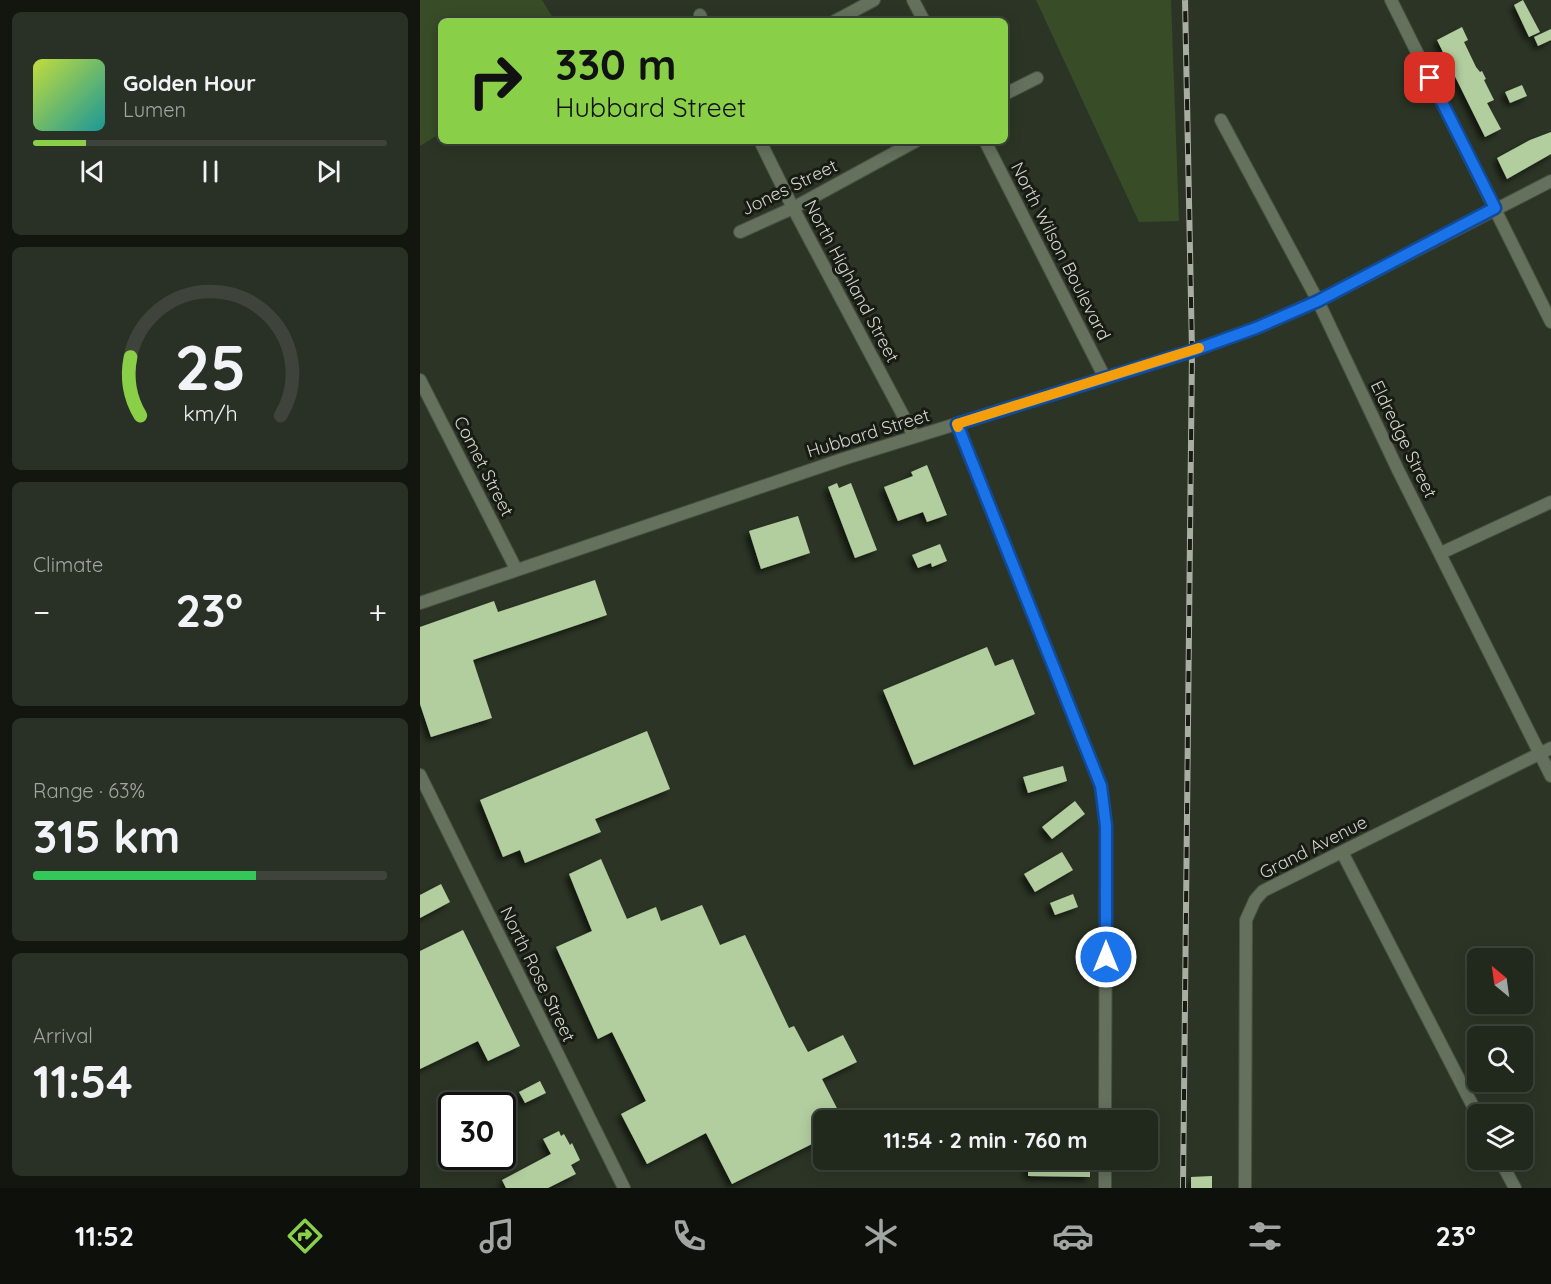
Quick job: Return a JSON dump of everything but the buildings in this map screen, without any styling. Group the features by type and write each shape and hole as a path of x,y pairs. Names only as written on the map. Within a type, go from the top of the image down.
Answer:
{"street":[{"path":"841,18 874,0"},
{"path":"913,0 922,18"},
{"path":"1391,0 1551,322"},
{"path":"1008,92 1037,78"},
{"name":"Eldredge Street","path":"1221,120 1318,301 1398,470 1551,776"},
{"name":"North Highland Street","path":"761,144 914,436"},
{"name":"Jones Street","path":"740,231 793,208 910,144"},
{"name":"North Wilson Boulevard","path":"987,144 1105,378"},
{"name":"Hubbard Street","path":"420,603 748,490 914,436 1192,351 1256,328 1318,301 1551,181"},
{"name":"Comet Street","path":"420,380 516,569"},
{"path":"957,424 1101,786 1106,826 1105,1110"},
{"path":"1441,553 1551,502"},
{"name":"Grand Avenue","path":"1245,1188 1246,942 1248,915 1255,900 1263,891 1551,748"},
{"name":"North Rose Street","path":"420,775 624,1188"},
{"path":"1342,852 1472,1104"},
{"path":"1105,1170 1105,1188"},
{"path":"1505,1170 1515,1188"}],"green space":[{"path":"420,0 542,0 553,18 438,18 438,135 420,146"},
{"path":"1036,0 1171,0 1179,221 1139,222"}],"railway":[{"path":"1183,1188 1192,351 1185,0"}],"slow traffic":[{"path":"958,427 957,424 1199,348"}],"route":[{"path":"1106,957 1106,826 1101,786 957,424 1192,351 1256,328 1318,301 1495,208 1430,78"}]}
